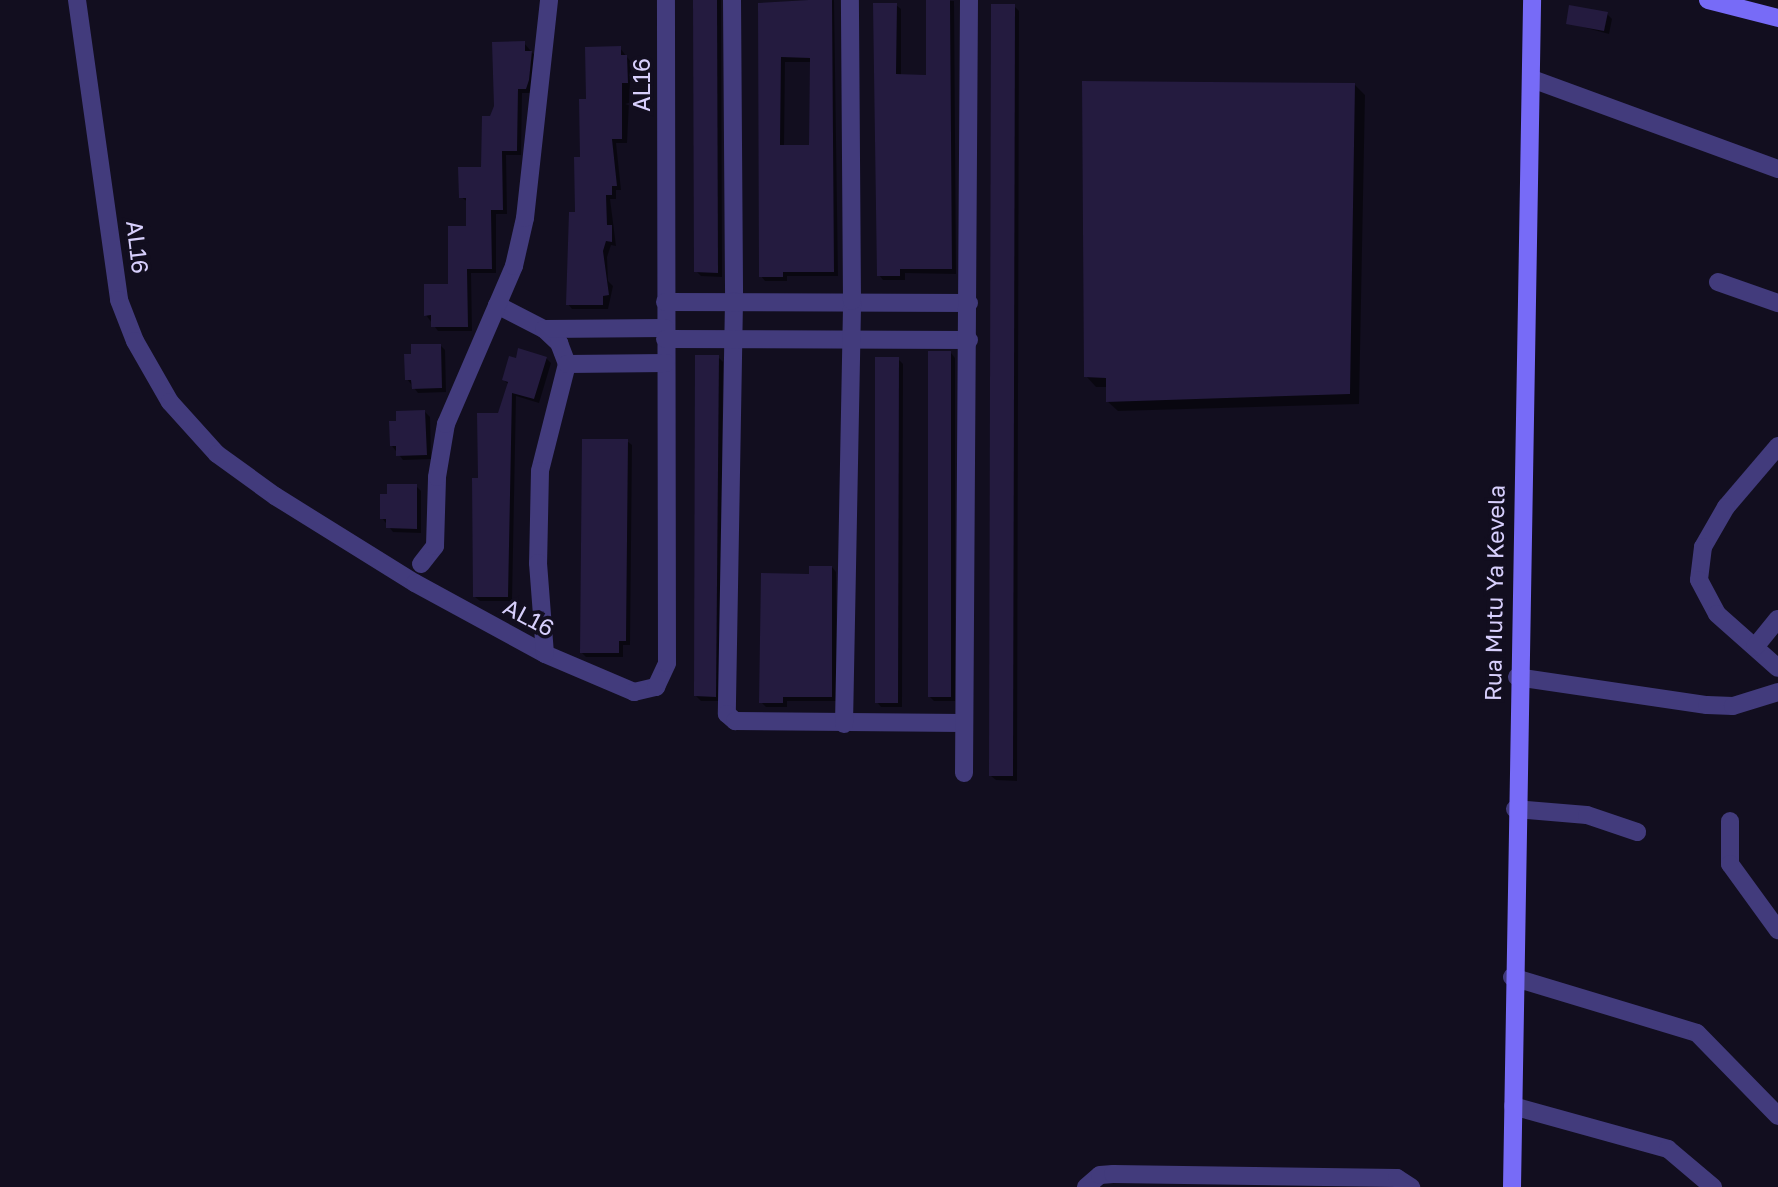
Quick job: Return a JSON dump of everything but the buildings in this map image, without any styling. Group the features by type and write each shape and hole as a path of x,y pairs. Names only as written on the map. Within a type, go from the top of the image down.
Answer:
{"main road":[{"name":"Rua Mutu Ya Kevela","path":"1511,1187 1517,677 1532,0"},
{"path":"1708,0 1778,18"}],"street":[{"name":"AL16","path":"76,0 119,300 135,341 170,402 217,454 254,481 415,583 545,654 634,692 656,687 667,663 666,0"},
{"path":"421,564 435,546 437,477 446,424 514,266 525,218 549,0"},
{"path":"732,0 734,339 727,714 735,721 963,723"},
{"path":"844,724 852,301 850,0"},
{"path":"964,773 969,340 969,0"},
{"path":"1532,79 1778,169"},
{"path":"1718,282 1778,303"},
{"path":"665,302 969,303"},
{"path":"497,305 544,329 559,343 566,364 540,471 538,563 545,654"},
{"path":"544,329 734,339 969,340"},
{"path":"566,364 666,363"},
{"path":"1778,446 1726,507 1703,547 1699,580 1717,614 1778,668"},
{"path":"1755,647 1778,619"},
{"path":"1517,677 1707,705 1733,706 1778,692"},
{"path":"1516,809 1587,816 1637,832"},
{"path":"1730,821 1730,864 1778,930"},
{"path":"1512,977 1697,1033 1778,1116"},
{"path":"1513,1106 1668,1149 1713,1187"},
{"path":"1086,1187 1100,1175 1113,1174 1397,1178 1411,1187"}]}
